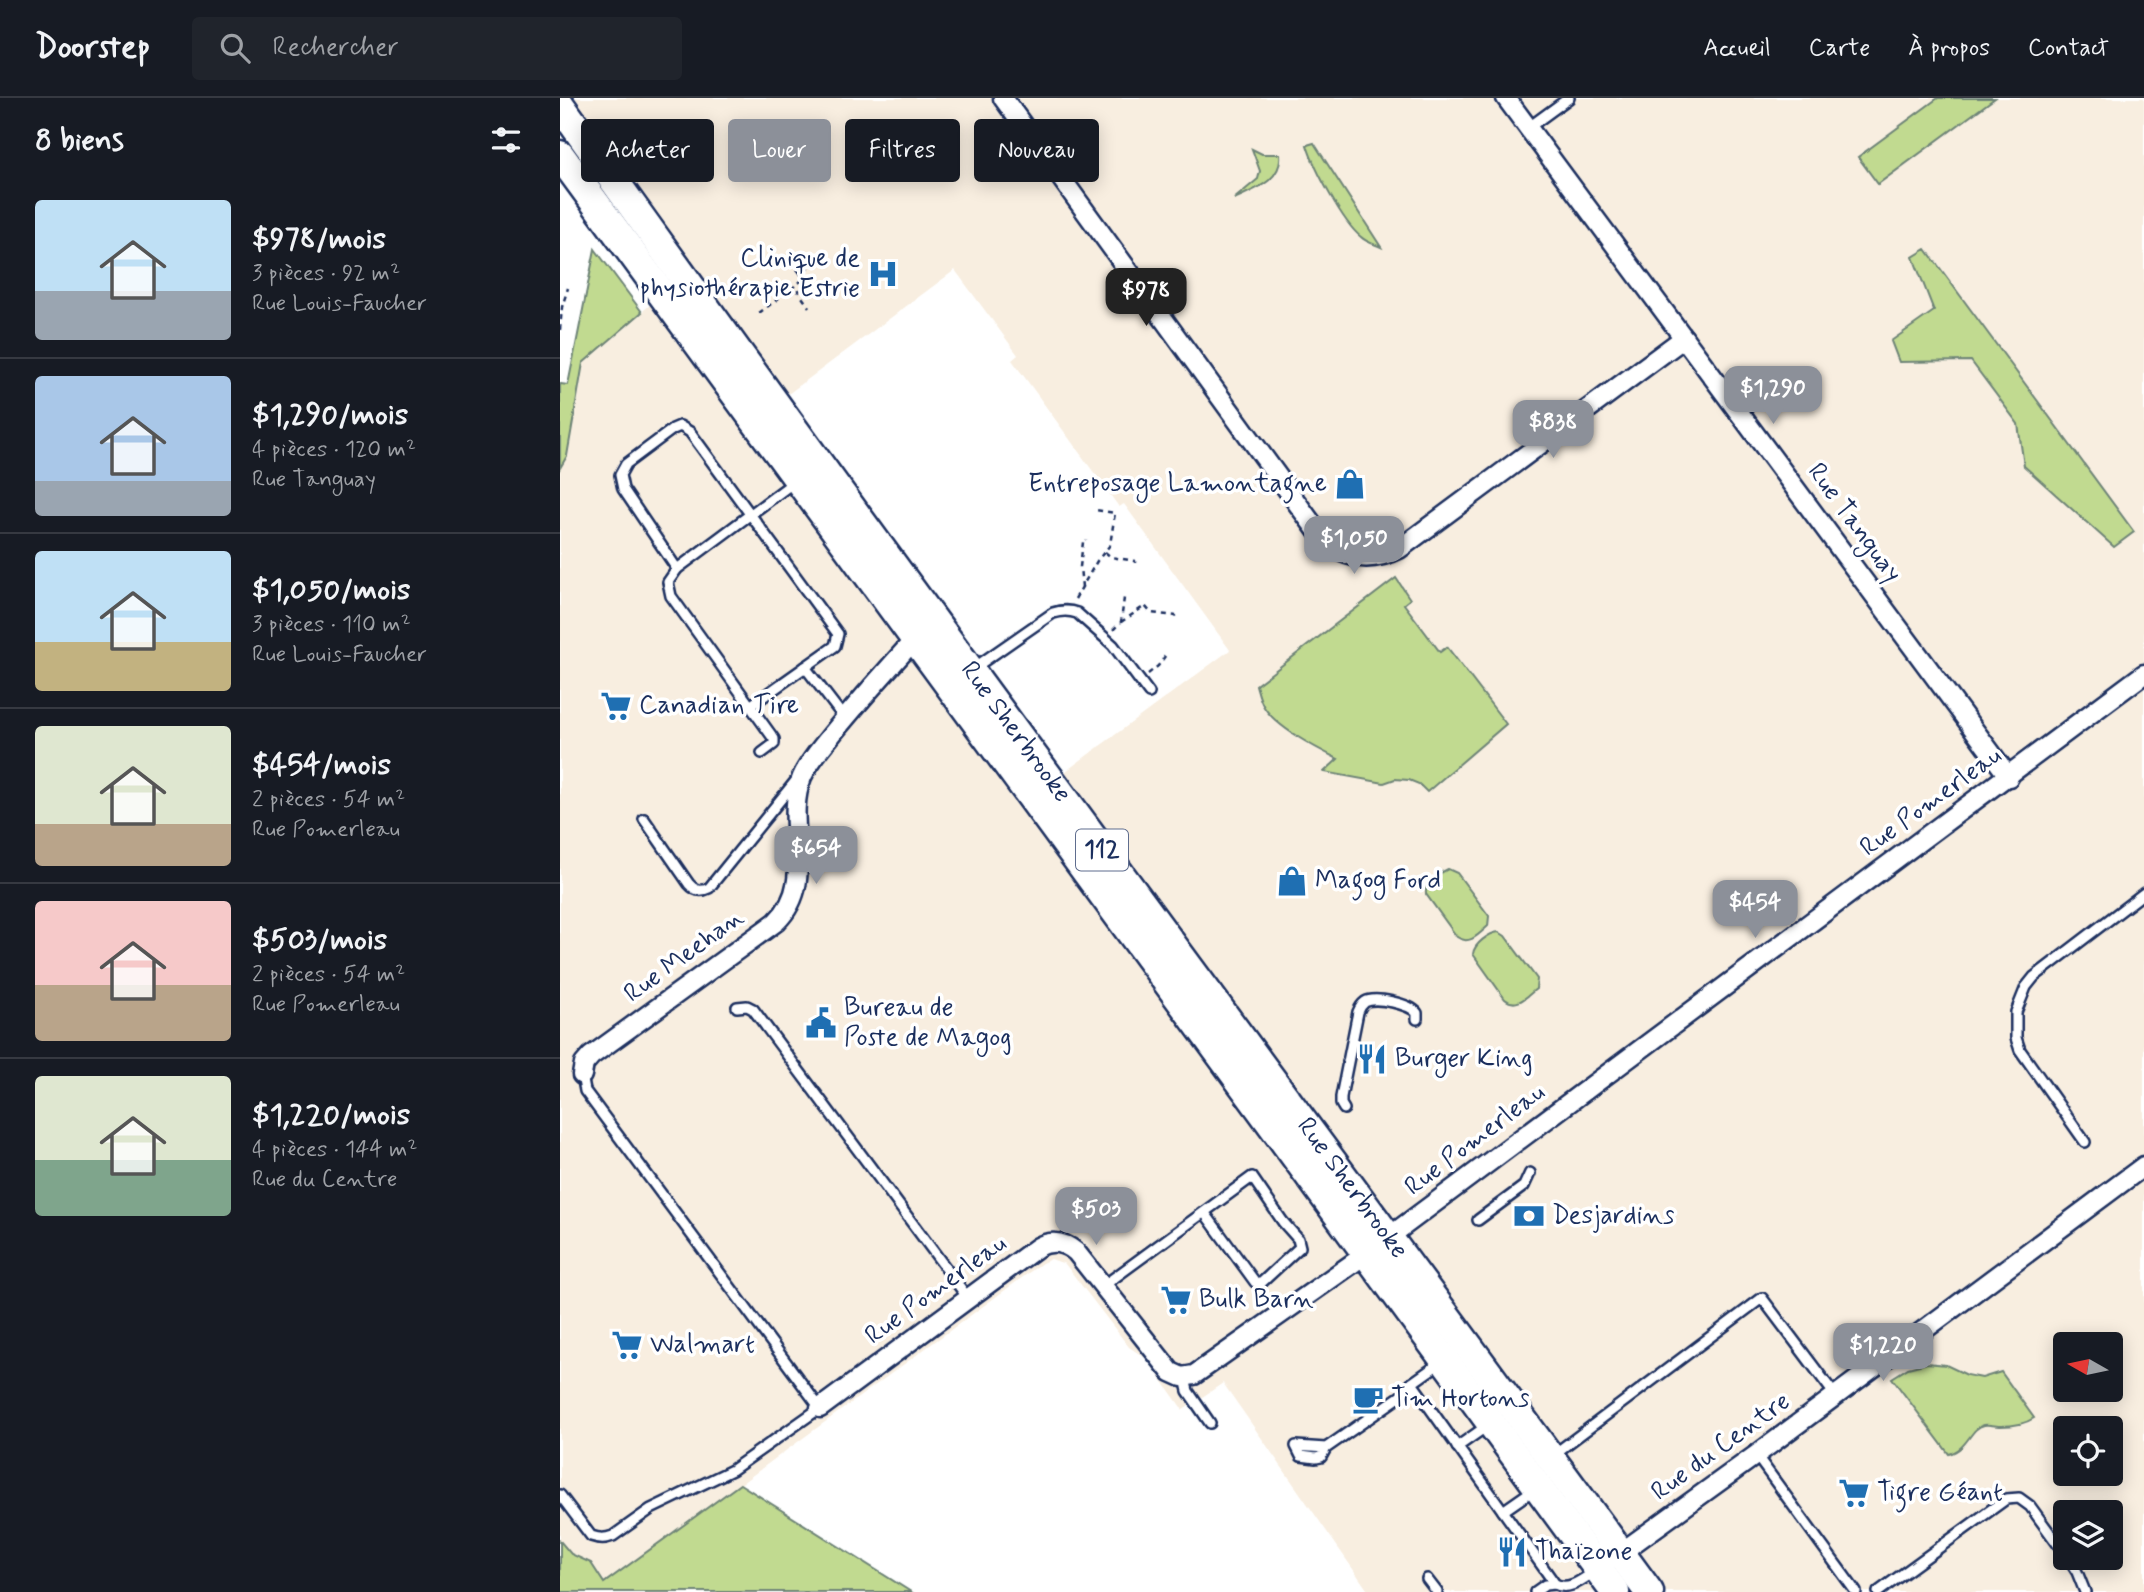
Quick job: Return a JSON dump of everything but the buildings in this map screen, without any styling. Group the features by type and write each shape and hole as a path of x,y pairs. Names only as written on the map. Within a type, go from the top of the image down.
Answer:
{"main road":[{"name":"Rue Sherbrooke","path":"560,105 925,632 1377,1245 1550,1457 1609,1561 1615,1592"},
{"name":"Rue Sherbrooke","path":"560,155 797,480 925,632 970,671 1377,1245 1444,1360 1537,1486 1609,1561 1649,1592"}],"street":[{"path":"1003,98 1321,536 1332,547 1346,554 1378,557 1399,549 1684,338"},
{"name":"Rue Tanguay","path":"1506,98 2009,777"},
{"name":"Rue Meehan","path":"582,1075 584,1065 591,1056 776,922 788,909 797,884 797,795 807,766 845,719 925,632"},
{"name":"Rue Pomerleau","path":"820,1408 1038,1247 1049,1243 1061,1244 1074,1250 1171,1372 1185,1378 1194,1375 1377,1245 2144,674"},
{"name":"Rue du Centre","path":"1609,1561 2144,1166"}],"lane":[{"path":"1528,128 1569,98"},
{"path":"677,569 621,485 621,471 673,429 684,427 838,634 835,646 750,706"},
{"path":"762,753 773,746 775,741 671,596 668,582 677,569 797,480"},
{"path":"970,671 1053,613 1068,610 1077,613 1106,638 1149,693"},
{"path":"805,667 845,719"},
{"path":"644,819 693,888 704,890 709,888 807,766"},
{"path":"2085,1142 2020,1050 2015,1024 2020,999 2034,977 2144,893"},
{"path":"1344,1109 1341,1097 1357,1015 1363,1004 1374,1000 1409,1006 1417,1013 1417,1020"},
{"path":"737,1007 744,1005 753,1009 968,1298"},
{"path":"560,1495 591,1535 606,1539 651,1509 733,1470 820,1408 585,1091 582,1075"},
{"path":"1478,1220 1524,1186 1530,1173"},
{"path":"1103,1286 1204,1212 1252,1177 1283,1222 1300,1241 1297,1250 1263,1283 1255,1282 1204,1212"},
{"path":"1550,1457 1762,1298 1835,1395"},
{"path":"1296,1447 1326,1448 1405,1393 1412,1384 1444,1360"},
{"path":"1185,1378 1188,1391 1210,1423"},
{"path":"1412,1384 1555,1584 1561,1588 1569,1587 1609,1561"},
{"path":"1458,1447 1491,1423"},
{"path":"1756,1455 1856,1592"},
{"path":"1503,1511 1537,1486"},
{"path":"1878,1592 2006,1499 2019,1498 2030,1506 2053,1538"},
{"path":"2076,1570 2085,1592"},
{"path":"1427,1579 1437,1592"},
{"path":"1535,1592 1545,1585 1555,1584"}],"path":[{"path":"800,274 817,261 824,262"},
{"path":"797,269 804,279 804,286 798,291 809,307"},
{"path":"759,313 804,279"},
{"path":"560,330 562,307 568,288"},
{"path":"1068,610 1110,545 1115,513 1095,510"},
{"path":"1082,587 1080,567 1083,542 1086,540"},
{"path":"1105,552 1111,557 1135,563"},
{"path":"1121,622 1124,598 1127,597"},
{"path":"1106,638 1121,622 1145,606 1151,613 1176,616 1175,619"},
{"path":"1139,680 1158,666 1168,652"}],"shaded area":[{"path":"569,98 2144,98 2144,1592 1369,1592 1223,1383 1183,1410 1147,1359 1129,1347 1065,1264 1051,1259 604,1584 591,1563 571,1554 560,1541 560,468 567,456 583,362 692,269 629,182 714,182 714,119 584,119","holes":["955,270 1018,355 1012,360 1119,507 1124,504 1230,650 1062,774 784,397","1404,603 1440,652 1447,647 1419,784 1395,779 1384,783 1325,771 1338,759 1298,737 1264,707"]}],"green space":[{"path":"1938,98 1995,98 1878,184 1858,157"},
{"path":"1314,143 1381,247 1361,237 1338,208 1322,181 1307,145"},
{"path":"1252,149 1262,154 1280,154 1280,163 1272,178 1234,199 1258,179 1260,171"},
{"path":"595,249 642,312 583,363 567,456 560,468 560,384 568,385"},
{"path":"1926,249 2134,532 2114,547 2024,466 2018,424 1971,361 1899,362 1891,341 1934,311 1913,257"},
{"path":"1396,578 1410,599 1404,604 1440,652 1447,647 1506,724 1427,792 1419,784 1409,780 1395,779 1384,783 1324,772 1338,759 1298,737 1270,715 1263,705 1256,685"},
{"path":"1448,869 1457,873 1489,916 1488,926 1470,940 1457,937 1426,894 1429,882"},
{"path":"1499,932 1505,936 1537,979 1536,989 1514,1003 1505,999 1473,954 1476,946 1483,940"},
{"path":"1927,1363 1946,1365 1967,1375 1982,1378 2001,1372 2034,1418 2014,1425 1979,1427 1961,1448 1949,1454 1892,1378 1908,1368"},
{"path":"740,1484 911,1592 560,1592 560,1541 571,1554 591,1563 604,1583"}],"place":[{"name":"Clinique de physiothérapie Estrie","path":"883,274"},
{"name":"Entreposage Lamontagne","path":"1350,484"},
{"name":"Canadian Tire","path":"616,706"},
{"name":"Magog Ford","path":"1292,881"},
{"name":"Bureau de Poste de Magog","path":"821,1023"},
{"name":"Burger King","path":"1372,1059"},
{"name":"Desjardins","path":"1529,1216"},
{"name":"Bulk Barn","path":"1176,1300"},
{"name":"Walmart","path":"627,1345"},
{"name":"Tim Hortons","path":"1368,1399"},
{"name":"Tigre Géant","path":"1854,1493"},
{"name":"Thaïzone","path":"1512,1552"}]}
